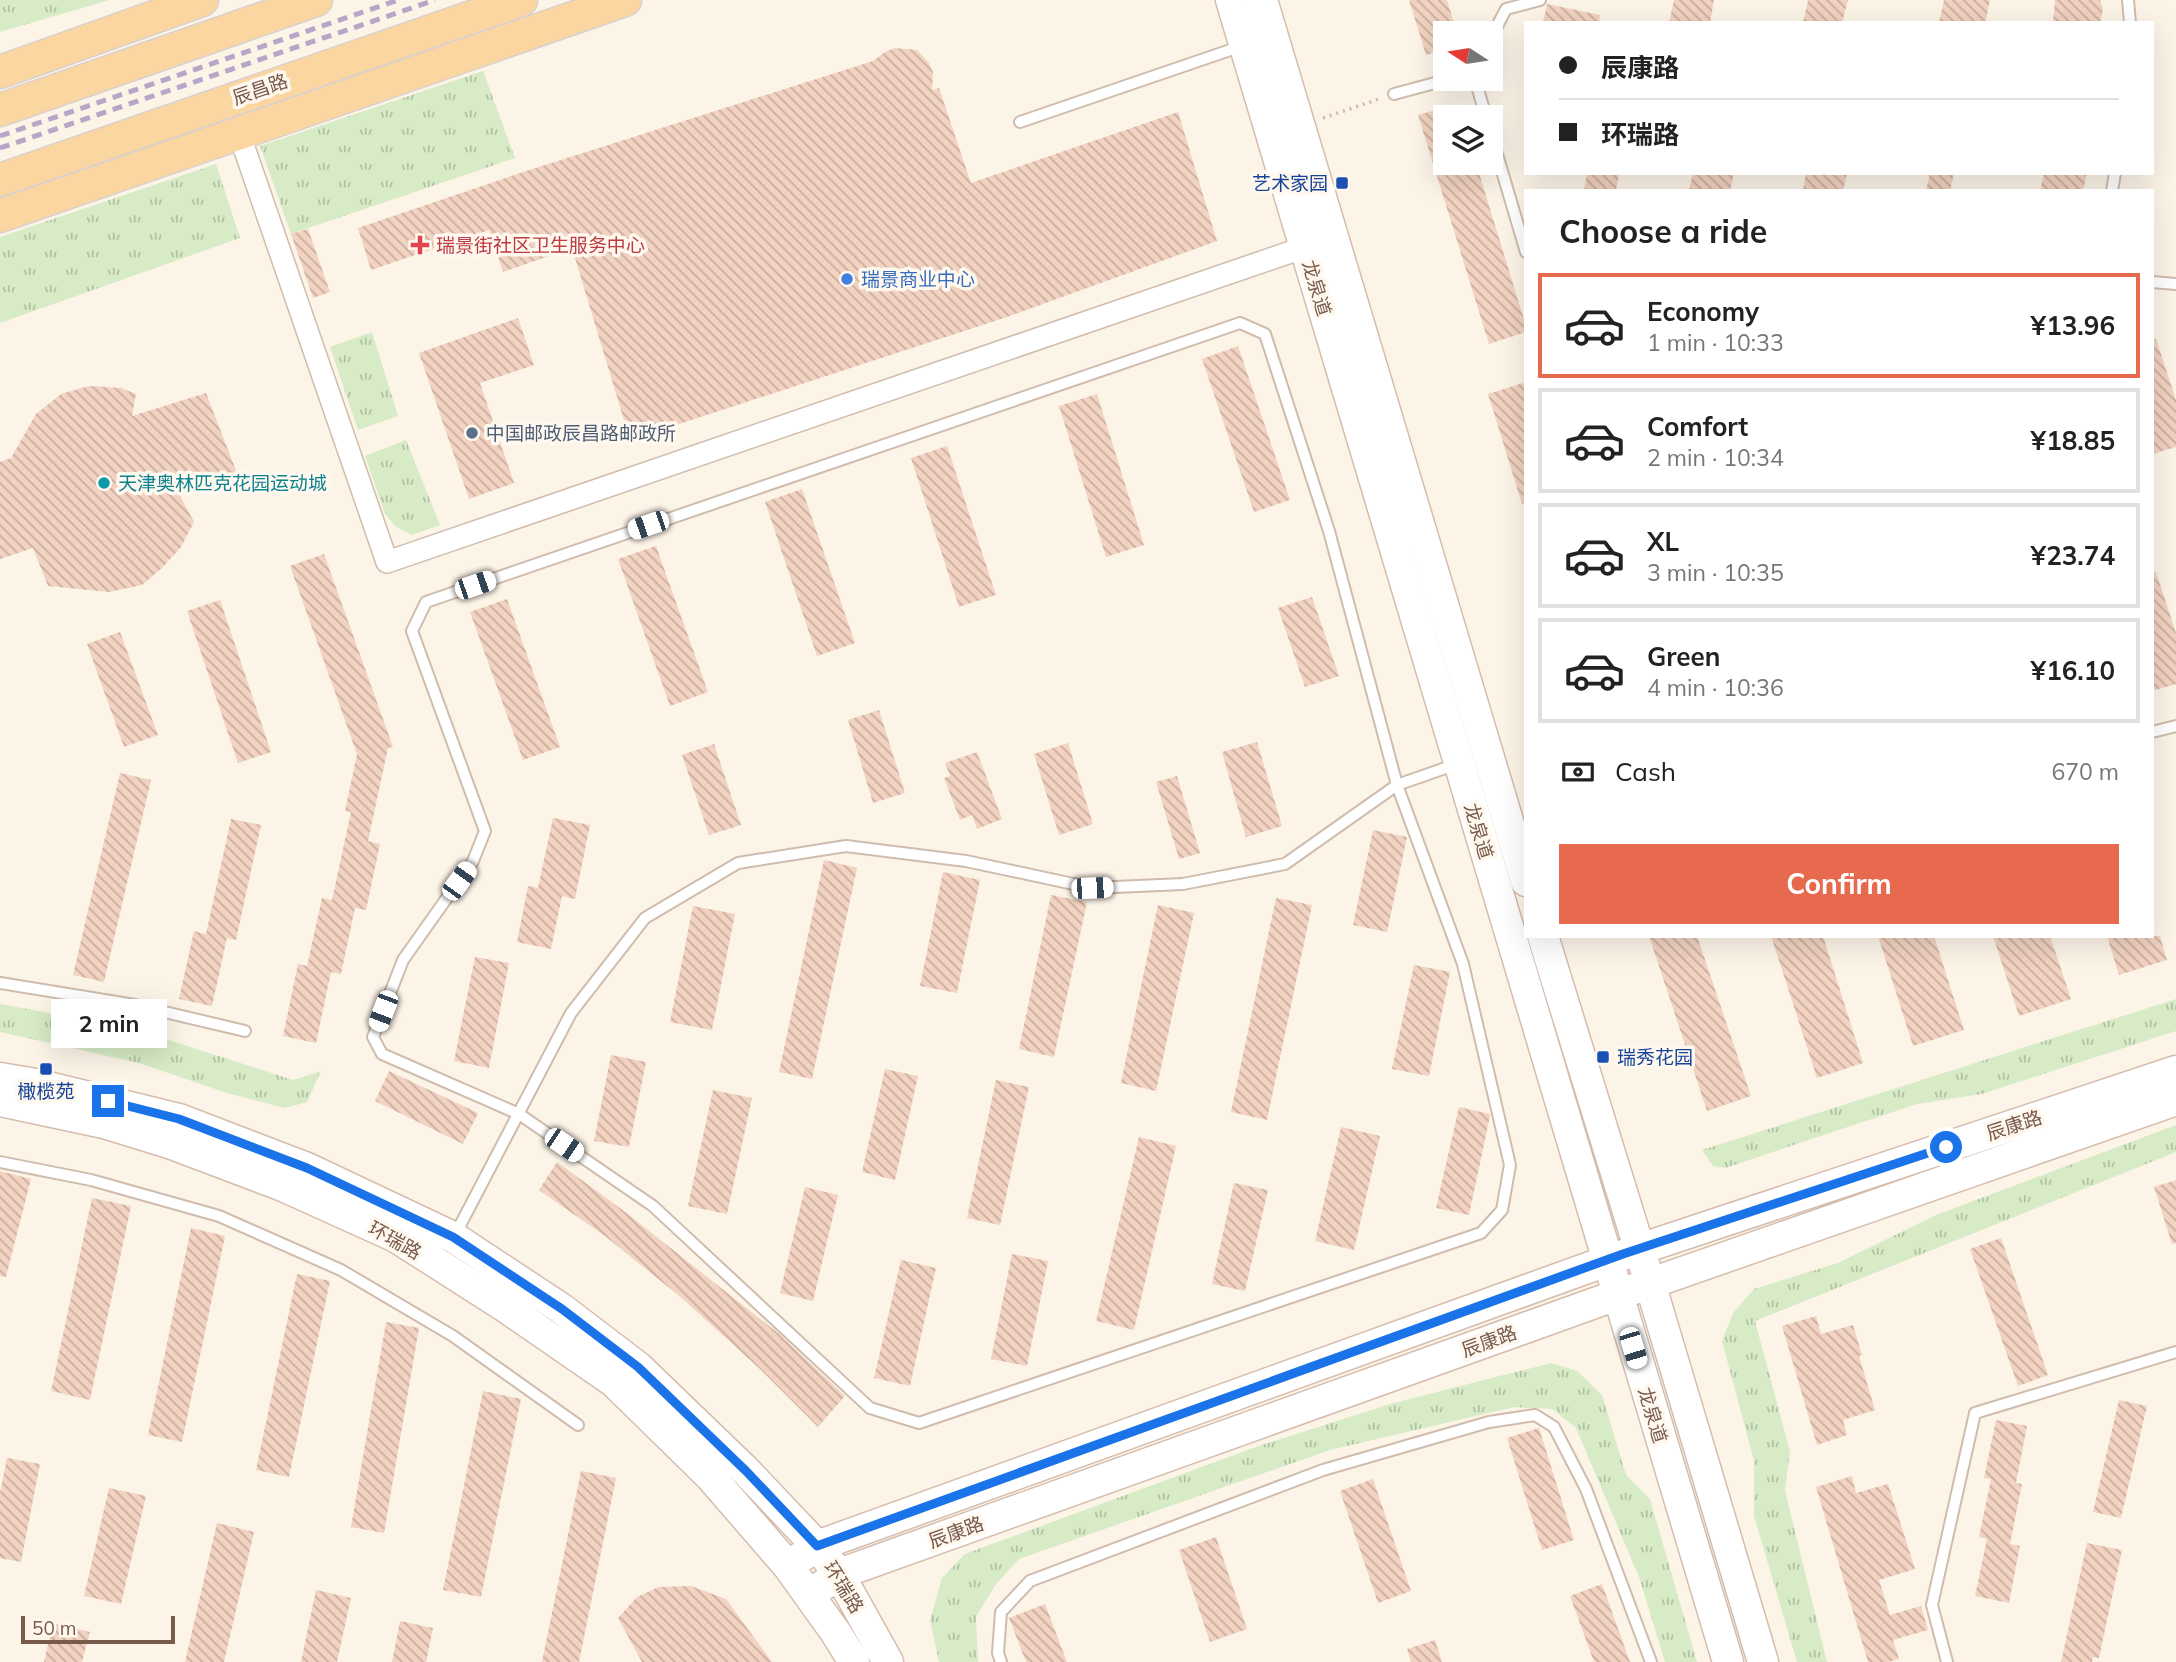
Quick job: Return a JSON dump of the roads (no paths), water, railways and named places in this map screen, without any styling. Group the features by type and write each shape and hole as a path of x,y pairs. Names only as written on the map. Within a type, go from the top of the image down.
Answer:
{"main road":[{"path":"0,72 202,0"},
{"path":"0,110 261,9 316,0"},
{"name":"辰昌路","path":"0,180 521,0"},
{"path":"0,216 625,0"}],"street":[{"name":"龙泉道","path":"1231,0 1258,41 1298,126 1333,238 1606,1260 1728,1662"},
{"name":"龙泉道","path":"1262,0 1258,41 1305,247 1472,759 1524,876"},
{"path":"239,133 387,562 1333,238"},
{"name":"龙泉道","path":"1544,938 1763,1662"},
{"name":"辰康路","path":"788,1566 817,1546 1606,1260 2176,1071"},
{"name":"环瑞路","path":"0,1078 36,1084 179,1119 307,1168 453,1237 562,1309 638,1367 746,1471 817,1546 839,1574 888,1662"},
{"name":"辰康路","path":"809,1595 839,1574 1650,1283 2176,1100"},
{"name":"环瑞路","path":"0,1101 104,1123 172,1144 283,1186 396,1237 504,1306 614,1382 710,1476 788,1566 854,1662"}],"lane":[{"path":"1500,21 1506,9 1540,0"},
{"path":"2128,0 2130,21"},
{"path":"1020,122 1258,41"},
{"path":"1394,94 1433,84"},
{"path":"1503,174 1524,245"},
{"path":"2154,282 2176,284"},
{"path":"1240,323 1265,334 1329,531 1398,785 1463,964 1510,1165 1503,1210 1481,1233 919,1423 870,1408 653,1206 519,1114 382,1054 373,1037 403,960 473,861 485,831 412,631 426,602 1240,323"},
{"path":"2154,732 2176,726"},
{"path":"453,1237 571,1013 645,918 738,863 846,846 966,861 1092,888 1183,884 1285,864 1398,785 1472,759"},
{"path":"0,983 135,1005 245,1031"},
{"path":"0,1162 91,1180 219,1216 329,1265 453,1336 578,1425"},
{"path":"1947,1662 1932,1605 1975,1413 2176,1352"},
{"path":"1001,1662 998,1653 1001,1612 1030,1581 1323,1470 1489,1422 1535,1415 1554,1427 1586,1489 1651,1662"}],"railway":[{"path":"0,136 398,0"},
{"path":"0,148 435,0"}],"place":[{"name":"艺术家园","path":"1342,183"},
{"name":"瑞景街社区卫生服务中心","path":"420,245"},
{"name":"瑞景商业中心","path":"847,279"},
{"name":"中国邮政辰昌路邮政所","path":"472,433"},
{"name":"天津奥林匹克花园运动城","path":"104,483"},
{"name":"瑞秀花园","path":"1603,1057"},
{"name":"橄榄苑","path":"46,1069"}]}
